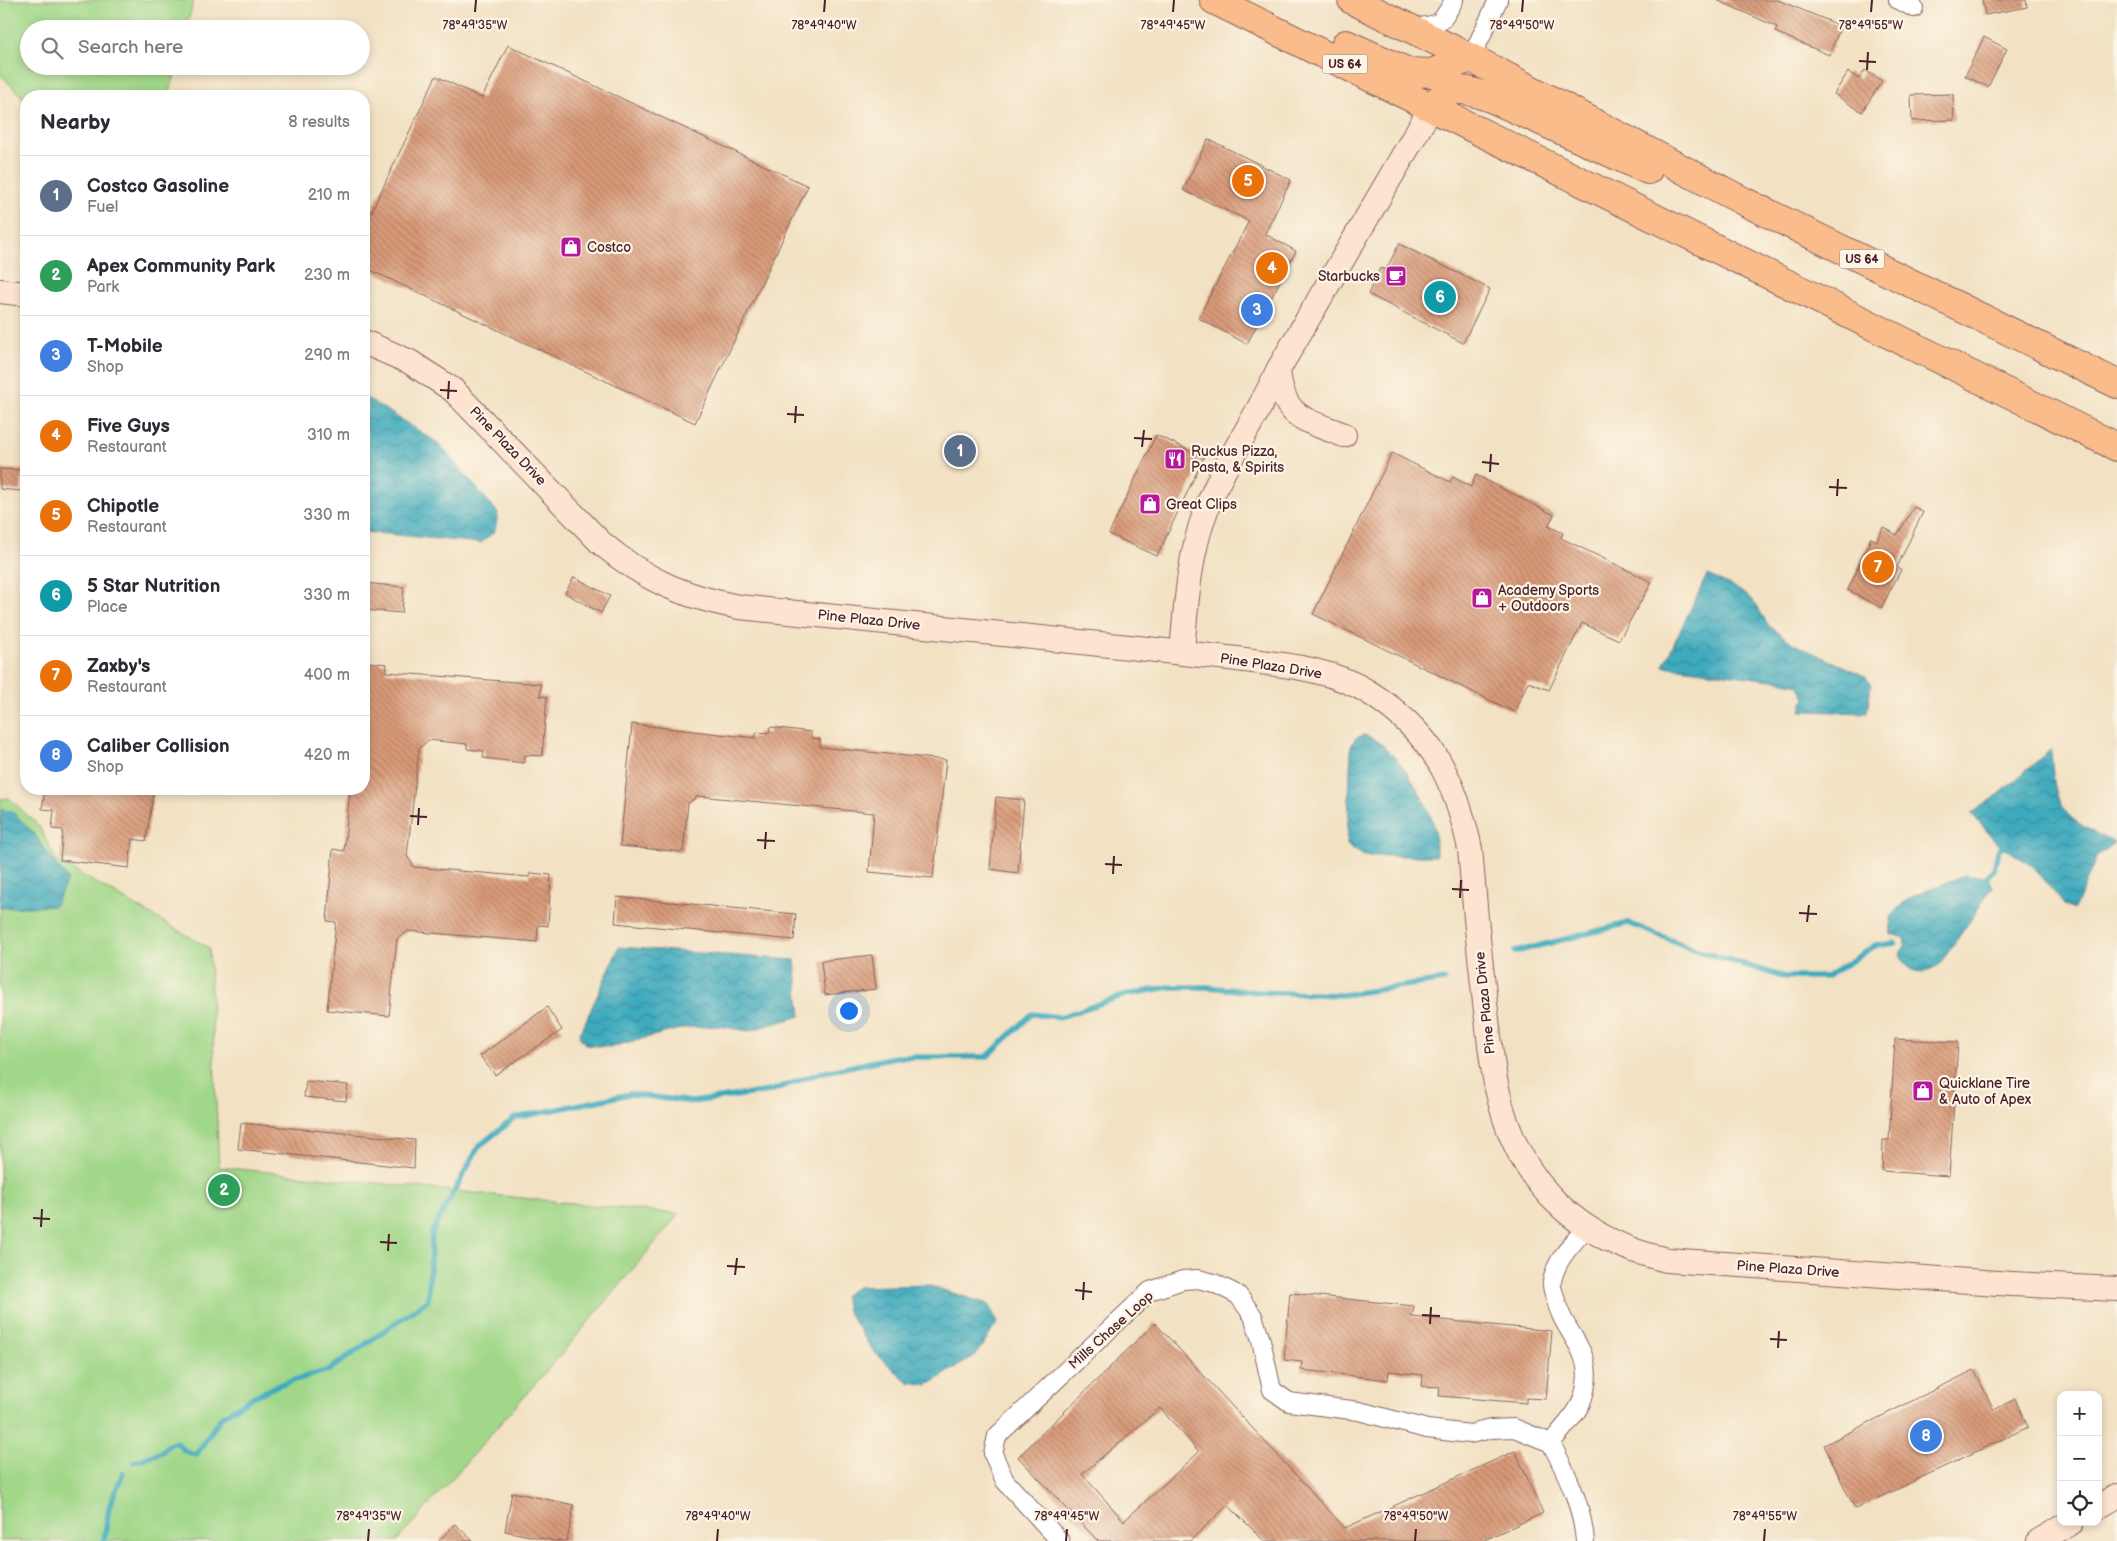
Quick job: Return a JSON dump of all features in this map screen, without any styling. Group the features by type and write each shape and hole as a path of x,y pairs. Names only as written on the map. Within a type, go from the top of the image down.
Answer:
{"highway":[{"name":"US 64","path":"1214,0 1432,106 1748,266 2117,447"},
{"path":"1248,0 1408,72 1431,73 1471,58"},
{"name":"US 64","path":"1352,0 1471,58 1778,218 2117,384"},
{"path":"1432,106 1443,94 1454,89 1492,98 1632,163 1734,205 1778,218"}],"street":[{"path":"1411,28 1432,26 1442,22 1454,0"},
{"path":"1471,58 1498,0"},
{"path":"1898,0 1914,8"},
{"path":"1182,652 1192,563 1205,512 1236,450 1266,397 1278,370 1432,106"},
{"path":"0,291 20,293"},
{"name":"Pine Plaza Drive","path":"370,345 410,362 453,390 600,542 621,560 669,587 710,601 739,607 1182,652 1290,666 1331,676 1368,692 1406,719 1432,750 1452,785 1463,816 1470,849 1492,1065 1506,1123 1516,1148 1533,1175 1567,1214 1586,1228 1626,1248 1667,1260 1973,1282 2117,1289"},
{"path":"1278,370 1280,390 1284,400 1292,410 1315,424 1344,435"},
{"path":"1585,1541 1577,1501 1568,1477 1551,1443 1580,1405 1586,1386 1587,1365 1581,1347 1556,1305 1552,1283 1559,1262 1586,1228"},
{"name":"Mills Chase Loop","path":"1060,1541 1005,1481 994,1454 997,1436 1150,1291 1183,1280 1198,1279 1214,1282 1238,1295 1254,1316 1272,1390 1289,1402 1359,1411 1427,1430 1470,1434 1491,1429 1514,1428 1551,1443"},
{"path":"2102,1505 2117,1496"},
{"path":"2039,1541 2065,1526"}],"green space":[{"path":"0,0 194,0 188,20 20,20 20,75 175,75 171,90 20,90 20,95 0,74"},
{"path":"9,798 39,826 56,860 209,948 219,1167 679,1214 564,1351 397,1541 0,1541 0,799"}],"water":[{"path":"370,400 438,443 498,513 495,531 481,543 370,533"},
{"path":"1707,575 1731,585 1752,599 1769,626 1796,645 1865,676 1871,685 1867,713 1801,711 1805,697 1798,685 1663,666"},
{"path":"1362,735 1373,739 1396,758 1416,786 1434,826 1436,856 1364,856 1347,845 1351,746 1355,739"},
{"path":"2051,749 2055,786 2064,809 2082,826 2115,843 2097,856 2074,910 2065,906 2034,867 1996,842 1971,813 1998,795"},
{"path":"1,810 12,811 34,833 45,851 68,879 54,906 0,908"},
{"path":"1964,875 1988,877 1993,887 1939,964 1929,971 1913,970 1905,963 1900,953 1905,946 1904,938 1891,934 1890,917 1907,899"},
{"path":"619,947 795,960 801,1016 748,1031 718,1026 684,1028 610,1047 586,1045 579,1036"},
{"path":"927,1285 988,1304 998,1322 976,1355 928,1385 908,1382 873,1351 847,1311 844,1295 857,1287"}],"building":[{"path":"1717,0 1778,0 1841,26 1829,55 1775,32 1777,27"},
{"path":"1982,0 2026,0 2027,7 1985,15"},
{"path":"1984,37 2007,49 1988,87 1965,76"},
{"name":"Costco","path":"508,45 808,186 695,423 370,270 370,214 436,76 482,98"},
{"path":"1865,70 1882,81 1862,112 1834,94 1848,72 1859,79"},
{"path":"1953,94 1954,120 1912,121 1911,95"},
{"path":"1208,139 1291,180 1265,234 1296,251 1247,344 1198,318 1249,221 1183,190"},
{"path":"1399,244 1490,289 1463,343 1368,294 1380,268 1386,270"},
{"path":"1156,435 1204,457 1157,556 1109,534"},
{"name":"Academy Sports + Outdoors","path":"1392,453 1450,482 1453,477 1471,487 1476,475 1554,515 1548,526 1563,533 1561,538 1652,582 1619,640 1582,623 1549,690 1528,682 1514,712 1313,614"},
{"path":"0,469 20,470 20,491 0,489"},
{"path":"1914,507 1923,512 1897,567 1901,570 1881,608 1848,590 1871,538 1877,541 1883,527 1897,535"},
{"path":"574,577 610,596 601,613 565,593"},
{"path":"370,584 404,587 402,613 370,610"},
{"path":"370,662 387,664 386,672 541,684 540,696 547,697 542,756 525,755 524,763 483,758 484,751 467,749 467,744 428,740 419,749 407,856 414,867 529,877 530,873 551,875 548,926 538,925 537,942 408,931 397,939 389,1016 327,1010 336,922 327,921 333,849 344,851 349,795 370,795"},
{"path":"632,724 755,738 757,732 769,733 770,727 811,732 811,738 820,739 820,747 946,760 933,878 869,872 874,813 698,796 688,803 683,852 620,846"},
{"path":"44,795 153,795 146,841 132,839 129,868 60,860 63,830 52,829 54,810 42,809"},
{"path":"996,797 1024,800 1018,873 990,869"},
{"path":"617,897 796,914 794,940 615,923"},
{"path":"872,955 876,989 825,995 821,961"},
{"path":"547,1007 562,1030 495,1075 480,1056"},
{"name":"Quicklane Tire & Auto of Apex","path":"1895,1039 1958,1042 1949,1176 1882,1171 1883,1140 1889,1140"},
{"path":"306,1081 348,1085 346,1101 304,1097"},
{"path":"241,1123 415,1140 414,1168 238,1149"},
{"path":"1290,1293 1414,1306 1412,1317 1552,1331 1546,1399 1526,1398 1526,1403 1439,1396 1440,1387 1422,1386 1423,1375 1389,1371 1388,1380 1301,1370 1302,1362 1284,1360"},
{"path":"1155,1323 1345,1528 1515,1451 1543,1513 1482,1541 1264,1541 1228,1505 1190,1541 1098,1541 1018,1457","holes":["1160,1408 1199,1452 1124,1521 1082,1474"]},
{"path":"1974,1370 1994,1410 2015,1399 2028,1427 1855,1509 1824,1445"},
{"path":"512,1492 574,1505 567,1541 555,1541 505,1531"},
{"path":"455,1524 473,1541 439,1541"}],"waterway":[{"path":"1982,881 1994,869 1998,851 2006,841"},
{"path":"1515,952 1628,923 1699,951 1784,977 1826,977 1875,946 1895,943"},
{"path":"134,1462 162,1452 167,1446 176,1442 185,1451 196,1455 221,1417 253,1397 281,1384 329,1370 428,1300 432,1232 479,1146 515,1118 630,1094 692,1102 770,1091 820,1073 895,1057 987,1057 1032,1014 1060,1017 1126,995 1169,987 1207,987 1257,992 1342,995 1444,980"},
{"path":"104,1541 109,1507 123,1473"}],"place":[{"name":"Chipotle","path":"1248,181"},
{"name":"Costco","path":"571,247"},
{"name":"Five Guys","path":"1272,268"},
{"name":"Starbucks","path":"1396,276"},
{"name":"5 Star Nutrition","path":"1440,297"},
{"name":"T-Mobile","path":"1257,310"},
{"name":"Costco Gasoline","path":"960,451"},
{"name":"Ruckus Pizza, Pasta, & Spirits","path":"1175,459"},
{"name":"Great Clips","path":"1150,504"},
{"name":"Zaxby's","path":"1878,567"},
{"name":"Academy Sports + Outdoors","path":"1482,598"},
{"name":"Quicklane Tire & Auto of Apex","path":"1923,1091"},
{"name":"Apex Community Park","path":"224,1190"},
{"name":"Caliber Collision","path":"1926,1436"}]}
